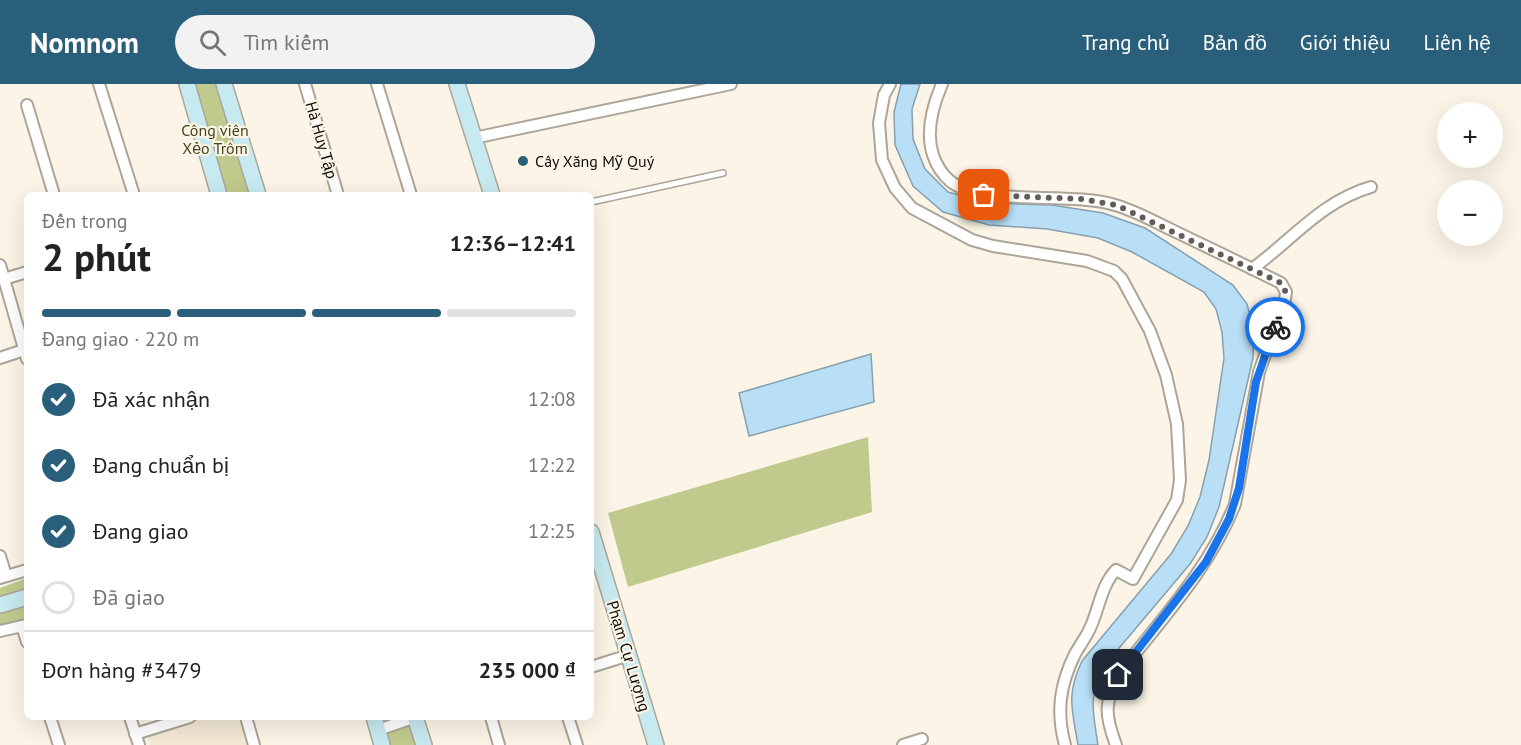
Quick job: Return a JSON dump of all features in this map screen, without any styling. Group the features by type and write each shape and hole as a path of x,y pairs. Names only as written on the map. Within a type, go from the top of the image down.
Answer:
{"street":[{"path":"99,84 133,192"},
{"path":"187,84 218,192"},
{"path":"224,84 257,192"},
{"name":"Hà Huy Tập","path":"305,84 337,192"},
{"path":"377,84 410,192"},
{"path":"457,84 491,192"},
{"path":"474,138 731,84"},
{"path":"890,84 884,95 879,123 882,160 895,188 912,208 972,240 993,246 1087,261 1114,271 1122,279 1150,331 1166,375 1179,435 1180,480 1177,500 1133,579 1116,570 1098,604 1091,626 1063,683 1059,702 1061,730 1065,745"},
{"path":"942,84 933,107 930,124 931,148 942,173 950,181 984,195 1081,199 1116,205 1281,283 1286,292 1256,382 1235,504 1206,562 1114,682 1107,701 1107,714 1116,745"},
{"path":"27,105 53,192"},
{"path":"1252,269 1322,210 1353,192 1371,186"},
{"path":"0,265 24,346"},
{"path":"4,279 24,273"},
{"path":"0,358 24,353"},
{"name":"Phạm Cự Lượng","path":"594,542 656,745"},
{"path":"0,556 3,577 24,571"},
{"path":"0,604 24,598"},
{"path":"0,631 24,626"},
{"path":"594,666 629,655"},
{"path":"51,720 59,745"},
{"path":"131,720 137,740 183,720"},
{"path":"247,720 254,745"},
{"path":"378,731 408,720"},
{"path":"417,720 424,745"},
{"path":"492,720 499,745"},
{"path":"569,720 577,745"},
{"path":"903,745 922,739"}],"lane":[{"path":"594,201 723,173"}],"shaded area":[{"path":"196,720 241,720 248,745 150,745 147,735"}],"green space":[{"name":"Công viên Xẻo Trôm","path":"179,84 218,84 250,192 211,192"},
{"path":"868,437 872,512 628,587 608,513"},
{"path":"24,579 24,620 0,628 0,588"},
{"path":"370,720 409,720 417,745 377,745"}],"water":[{"path":"901,84 920,84 912,109 913,139 925,169 948,192 988,203 1052,205 1103,213 1145,228 1233,285 1247,304 1254,330 1253,358 1219,507 1207,537 1190,564 1104,666 1096,687 1093,705 1098,745 1078,745 1072,702 1074,683 1082,661 1171,554 1188,526 1200,497 1209,460 1224,358 1222,332 1216,309 1204,292 1132,252 1098,238 1047,229 989,225 943,212 913,186 895,145 894,112"},
{"path":"871,354 874,402 749,436 739,393"}],"way so far":[{"path":"984,195 1103,201 1130,210 1281,283 1286,292 1275,327"}],"place":[{"name":"Cây Xăng Mỹ Quý","path":"523,161"}],"route":[{"path":"1118,675 1206,562 1229,519 1239,488 1256,382 1275,327"}]}
